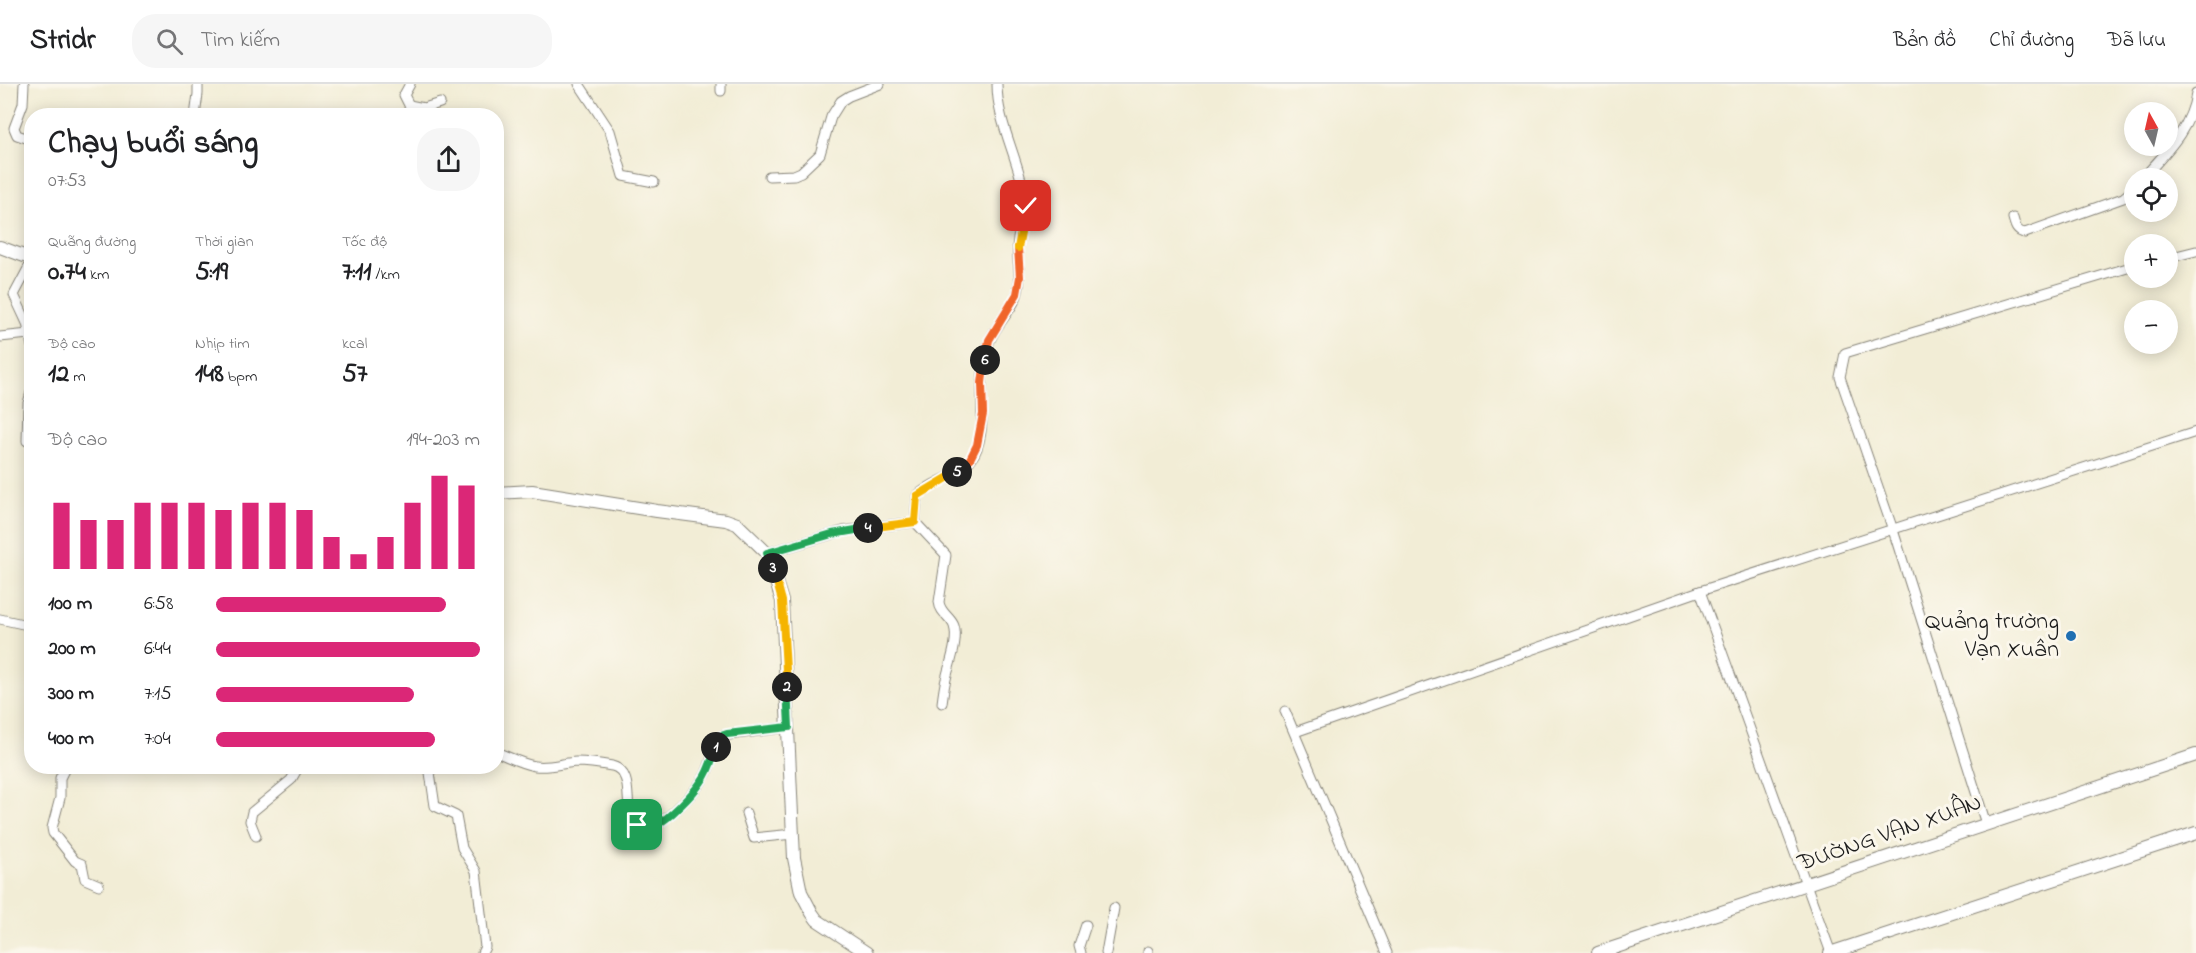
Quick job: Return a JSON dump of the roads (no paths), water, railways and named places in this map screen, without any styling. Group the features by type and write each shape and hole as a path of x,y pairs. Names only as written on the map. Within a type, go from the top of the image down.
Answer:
{"street":[{"path":"24,84 23,104 14,128 17,135 24,137"},
{"path":"196,108 198,84"},
{"path":"410,84 404,95 409,105 424,108 440,103"},
{"path":"579,84 610,131 623,176 654,182"},
{"path":"769,176 794,175 801,172 820,154 831,117 841,101 880,84"},
{"path":"942,703 953,656 955,633 953,624 940,609 939,602 946,555 915,522 917,496 953,476 968,463 977,445 983,414 982,383 989,340 1014,302 1020,286 1018,246 1026,206 1002,122 997,84"},
{"path":"2152,168 2174,143 2192,112 2196,94"},
{"path":"2013,218 2020,233 2025,233 2124,197"},
{"path":"0,247 24,257"},
{"path":"2178,256 2196,251"},
{"path":"1986,824 1893,530 1840,377 1845,352 2124,269"},
{"path":"24,276 14,295 24,321"},
{"path":"0,337 24,335"},
{"path":"1295,732 1700,591 2196,432"},
{"path":"504,493 532,491 726,520 737,524 767,553 782,601 794,863 801,892 817,920 867,953"},
{"path":"767,553 843,531 915,522"},
{"path":"1700,591 1830,953 2196,833"},
{"path":"0,619 24,624"},
{"path":"1285,711 1387,953"},
{"path":"504,755 534,766 585,762 620,770 626,774 632,819 637,825 645,827 664,820 698,787 708,771 721,736 789,727"},
{"name":"ĐƯỜNG VẠN XUÂN","path":"1598,953 2196,755"},
{"path":"62,774 53,833 75,861 82,864 85,879 99,885"},
{"path":"256,836 250,821 252,812 291,780 294,774"},
{"path":"430,774 434,803 438,808 456,816 462,848 476,871 485,947 482,953"},
{"path":"746,813 754,838 793,834"},
{"path":"1106,953 1114,908"},
{"path":"1081,953 1079,946 1086,925"}],"place":[{"name":"Quảng trường Vạn Xuân","path":"2071,636"}]}
